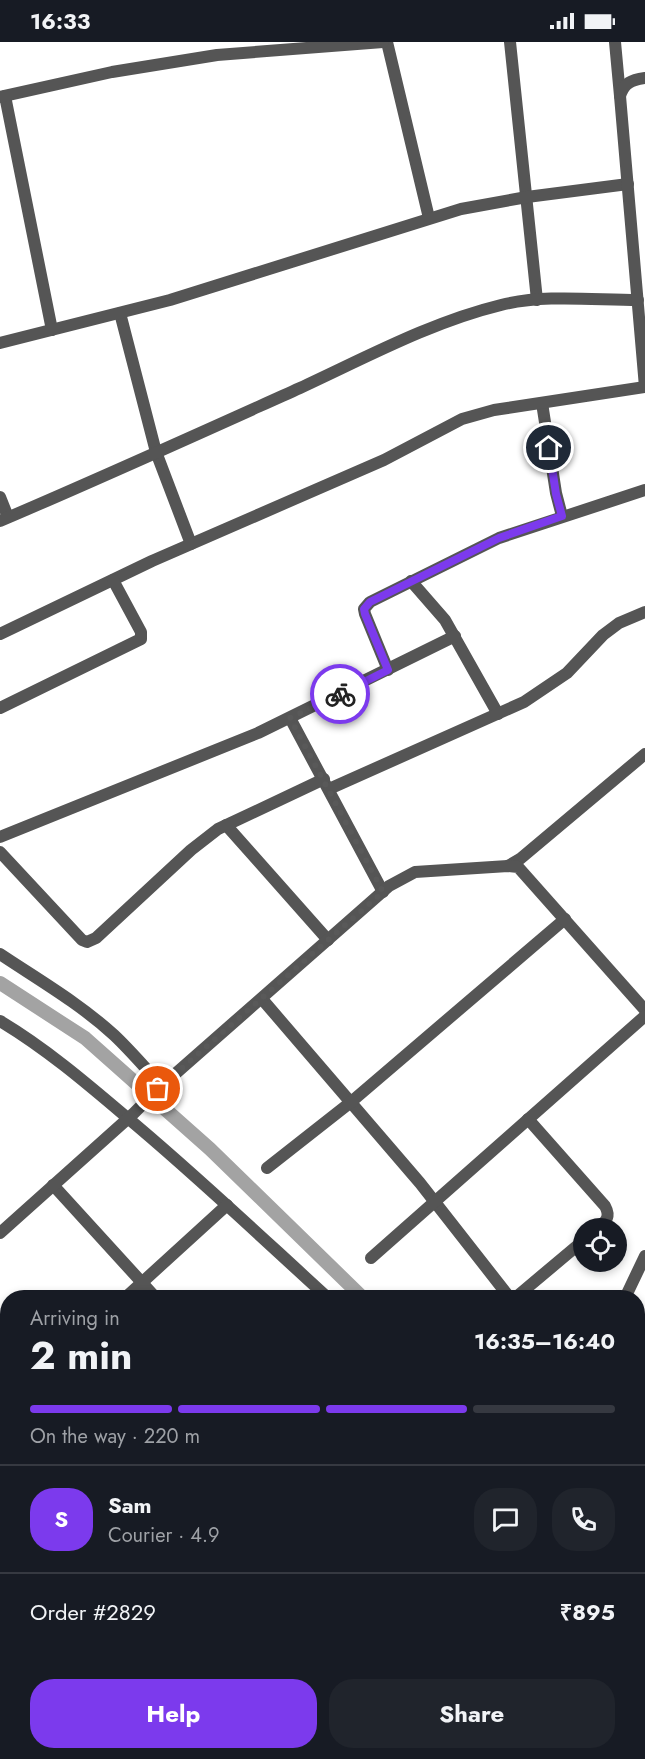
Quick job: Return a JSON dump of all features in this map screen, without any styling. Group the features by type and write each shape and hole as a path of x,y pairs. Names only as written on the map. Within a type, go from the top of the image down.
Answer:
{"street":[{"path":"52,330 3,96 112,72 217,55 385,42 429,218"},
{"path":"510,42 537,300"},
{"path":"0,634 191,544 384,460 462,419 494,410 645,387 642,317 638,300 615,42"},
{"path":"620,96 627,83 645,78"},
{"path":"0,343 170,300 461,209 527,197 628,184"},
{"path":"0,497 4,519 464,315 537,300 638,300"},
{"path":"120,313 156,452 191,544"},
{"path":"542,403 556,494 562,516"},
{"path":"388,670 364,609 370,602 499,538 645,490"},
{"path":"0,708 141,639 141,632 113,580"},
{"path":"411,581 445,620 498,714"},
{"path":"0,852 87,942 96,938 197,845 226,825 524,702 555,682 578,662 603,635 620,623 645,612"},
{"path":"0,837 219,750 290,718 455,636"},
{"path":"290,718 383,892"},
{"path":"508,866 520,859 645,754"},
{"path":"226,825 328,940"},
{"path":"0,1233 131,1116 160,1087 383,892 415,872 518,867 645,1010"},
{"path":"267,1168 351,1102 565,919"},
{"path":"0,954 63,994 90,1015 115,1036 160,1087"},
{"path":"262,999 351,1102 504,1290"},
{"path":"371,1258 645,1016"},
{"path":"0,1021 30,1039 131,1116 318,1290"},
{"path":"528,1119 605,1206 608,1218"},
{"path":"53,1185 149,1290"},
{"path":"134,1290 227,1205"},
{"path":"525,1290 573,1249"},
{"path":"629,1290 645,1256"}],"waterway":[{"path":"0,983 85,1038 210,1149 355,1290"}],"way so far":[{"path":"158,1089 383,892 290,718 340,694"}],"route":[{"path":"340,694 388,670 365,614 366,605 499,538 562,516 549,448"}]}
